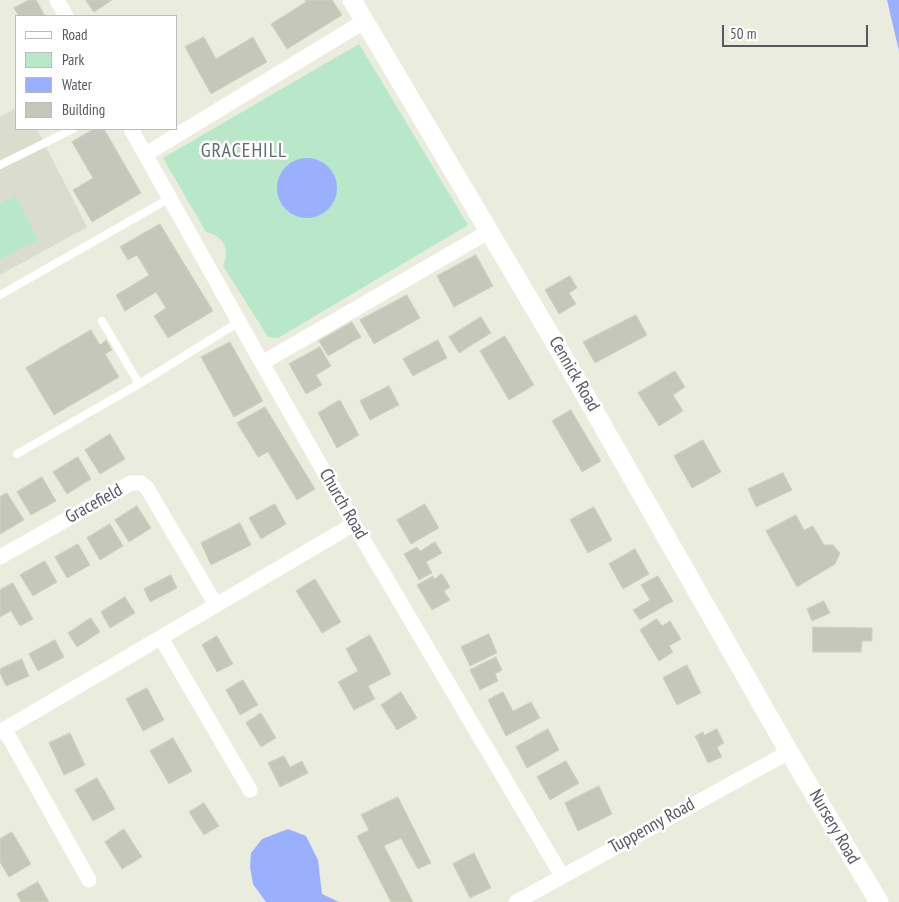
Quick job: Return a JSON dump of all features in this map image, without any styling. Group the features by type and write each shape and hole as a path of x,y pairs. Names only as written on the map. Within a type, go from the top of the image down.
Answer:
{"street":[{"path":"57,0 65,15"},
{"name":"Cennick Road","path":"352,0 564,358 789,752"},
{"path":"146,154 365,21"},
{"name":"Church Road","path":"132,130 354,524 562,876"},
{"path":"262,363 488,232"},
{"name":"Gracefield","path":"0,557 131,483 141,483 148,488 216,606"},
{"path":"89,880 2,731 354,524"},
{"path":"161,638 250,790"},
{"name":"Tuppenny Road","path":"516,902 789,752"},
{"name":"Nursery Road","path":"789,752 879,902"}],"lane":[{"path":"0,164 71,130"},
{"path":"0,295 170,198"},
{"path":"102,321 139,384"},
{"path":"17,454 139,384 239,322"}],"shaded area":[{"path":"15,109 15,130 38,130 87,227 0,275 0,117"}],"green space":[{"path":"359,44 468,225 278,338 268,337 223,266 226,254 224,244 217,237 206,232 163,158"},
{"path":"16,196 38,240 0,259 0,204"}],"water":[{"path":"887,0 899,0 899,51"},
{"path":"301,158 313,158 329,166 335,176 337,188 335,200 329,210 313,218 301,218 285,210 277,194 277,182 285,166"},
{"path":"288,829 306,836 318,860 322,894 339,902 266,902 253,884 250,867 251,853 262,839"}],"building":[{"path":"29,0 36,0 44,15 18,15 14,8"},
{"path":"86,0 112,0 94,12"},
{"path":"305,0 332,0 342,15 287,49 271,24 306,2"},
{"path":"204,37 216,59 253,37 267,62 211,94 185,47"},
{"path":"92,130 105,130 141,193 92,222 73,190 93,178 72,142"},
{"path":"160,224 213,311 168,338 154,316 166,308 156,292 125,311 116,295 149,275 137,255 128,260 120,247"},
{"path":"476,255 493,286 454,307 437,276"},
{"path":"570,276 577,288 569,293 576,304 559,314 545,290"},
{"path":"407,295 420,318 374,344 360,320"},
{"path":"636,315 647,335 595,363 583,342"},
{"path":"481,317 491,333 459,353 449,337"},
{"path":"352,322 361,337 328,356 319,341"},
{"path":"91,330 100,345 106,340 112,350 105,354 119,377 54,415 26,368"},
{"path":"505,336 534,385 509,400 480,351"},
{"path":"438,340 447,358 413,376 403,359"},
{"path":"230,342 263,401 234,417 201,357"},
{"path":"320,347 331,366 316,375 322,385 306,394 289,364"},
{"path":"675,371 685,387 673,395 683,411 659,426 638,393"},
{"path":"389,386 399,405 370,420 360,401"},
{"path":"340,400 359,435 337,448 318,413"},
{"path":"265,407 315,489 297,500 268,452 258,457 237,423"},
{"path":"571,410 601,461 582,472 552,421"},
{"path":"110,434 125,459 100,474 85,450"},
{"path":"703,440 721,472 692,488 674,456"},
{"path":"78,457 91,479 67,494 53,472"},
{"path":"783,473 792,490 756,507 748,489"},
{"path":"42,477 56,501 31,515 17,492"},
{"path":"7,493 24,520 0,534 0,497"},
{"path":"275,504 286,524 261,539 249,518"},
{"path":"425,504 439,528 411,544 397,520"},
{"path":"137,506 151,528 129,542 115,520"},
{"path":"594,507 612,540 588,553 570,520"},
{"path":"796,515 804,530 813,526 824,545 833,545 840,553 835,564 797,587 766,531"},
{"path":"240,523 251,545 211,565 201,543"},
{"path":"110,524 123,546 100,560 87,538"},
{"path":"435,542 442,553 426,562 432,573 419,580 404,554 417,547 420,551"},
{"path":"78,544 90,565 67,578 55,557"},
{"path":"635,549 649,574 623,589 609,564"},
{"path":"45,561 57,582 33,596 20,575"},
{"path":"442,574 450,587 444,591 450,600 432,610 417,585 433,576 434,579"},
{"path":"171,575 177,588 150,602 144,589"},
{"path":"658,576 673,601 640,620 633,610 650,600 641,585"},
{"path":"315,579 341,622 322,633 296,591"},
{"path":"13,583 33,619 20,626 11,611 0,617 0,590"},
{"path":"125,597 135,613 110,628 101,612"},
{"path":"824,601 830,613 812,621 807,609"},
{"path":"91,618 100,632 77,647 68,633"},
{"path":"657,619 662,626 670,621 681,639 669,646 673,652 659,661 640,630"},
{"path":"813,627 872,628 872,641 862,641 861,652 813,652"},
{"path":"489,634 497,653 470,666 461,647"},
{"path":"370,635 391,674 368,686 375,699 354,710 338,682 358,671 346,649"},
{"path":"217,636 233,664 217,672 202,645"},
{"path":"55,640 64,657 38,671 29,654"},
{"path":"496,657 502,670 495,674 498,681 480,690 470,670"},
{"path":"22,659 29,676 6,686 0,669"},
{"path":"687,665 701,693 677,705 663,678"},
{"path":"243,680 258,705 240,715 226,690"},
{"path":"147,688 164,720 143,731 126,699"},
{"path":"401,692 417,718 397,730 381,705"},
{"path":"503,692 513,711 531,702 540,718 506,736 488,700"},
{"path":"261,713 276,738 261,747 246,723"},
{"path":"548,729 559,750 527,768 516,747"},
{"path":"717,729 724,743 717,747 722,757 708,763 695,736 703,732 704,735"},
{"path":"70,733 85,765 64,775 49,743"},
{"path":"173,738 192,771 169,784 150,751"},
{"path":"284,756 290,767 302,761 308,773 280,787 268,763"},
{"path":"566,761 579,783 550,800 537,777"},
{"path":"97,778 115,809 93,821 75,790"},
{"path":"599,786 612,814 578,831 565,803"},
{"path":"398,797 431,863 418,869 401,838 384,846 413,902 391,902 357,836 369,830 361,815"},
{"path":"204,803 219,826 204,835 189,812"},
{"path":"124,829 142,857 122,869 105,842"},
{"path":"12,832 31,864 9,877 0,862 0,839"},
{"path":"474,853 491,888 470,898 453,864"},
{"path":"38,882 49,902 21,902 17,894"}],"district":[{"name":"GRACEHILL","path":"244,151"}]}
